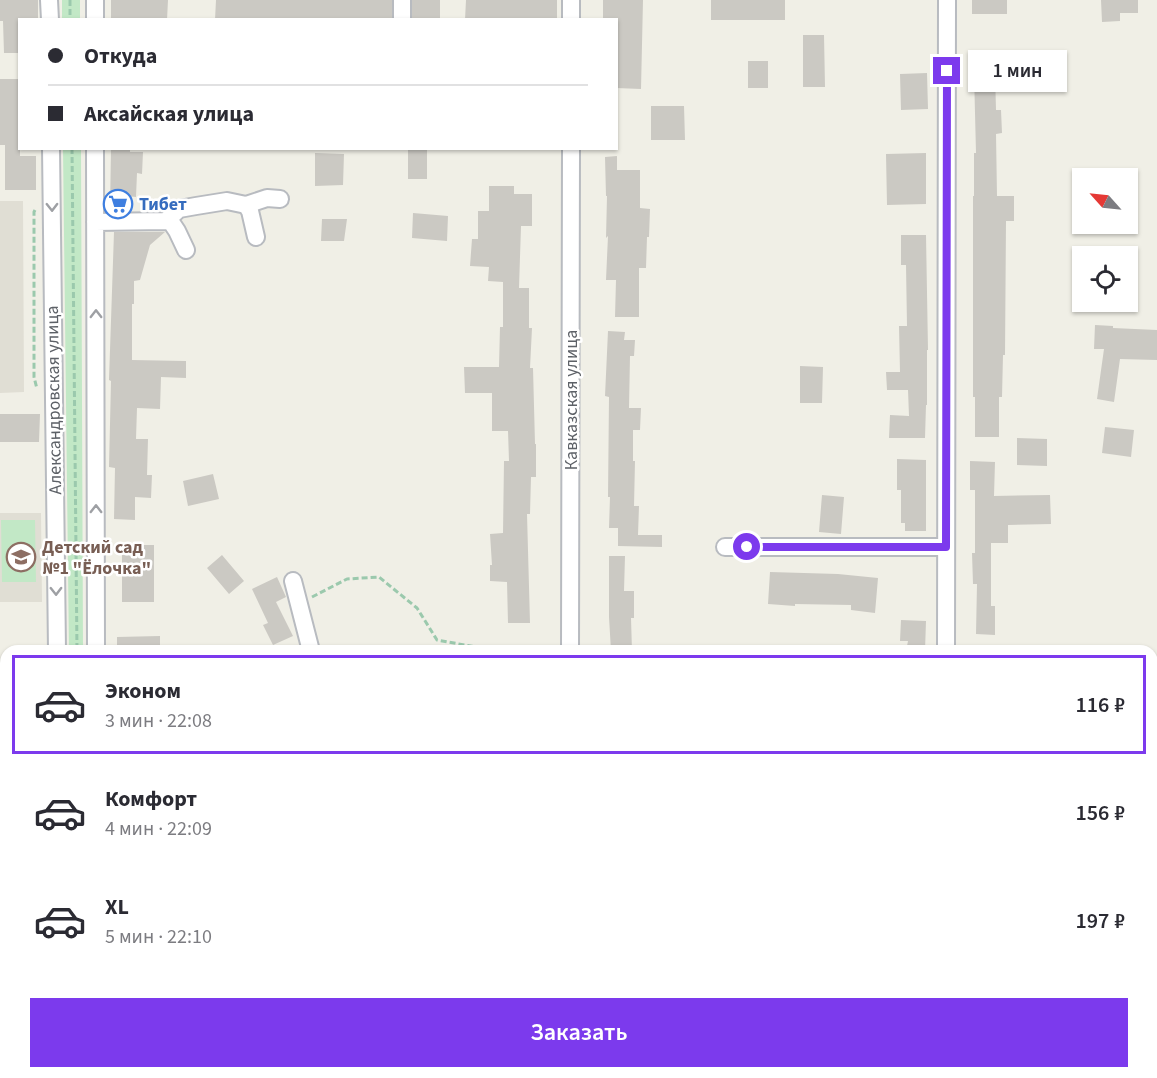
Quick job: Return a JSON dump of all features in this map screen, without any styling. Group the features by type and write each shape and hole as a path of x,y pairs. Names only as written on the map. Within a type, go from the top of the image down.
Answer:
{"street":[{"path":"49,0 50,18"},
{"path":"95,0 95,18"},
{"path":"402,0 402,18"},
{"path":"571,0 571,18"},
{"path":"946,645 947,0"},
{"name":"Александровская улица","path":"51,150 57,645"},
{"path":"95,150 96,645"},
{"name":"Кавказская улица","path":"570,645 571,150"},
{"path":"95,222 166,221 179,209 227,201 246,205 267,198 280,199"},
{"path":"246,205 256,237"},
{"path":"169,219 186,250"},
{"path":"725,547 946,547"},
{"path":"293,581 309,645"}],"path":[{"path":"70,0 70,18"},
{"path":"72,150 76,645"},
{"path":"299,604 347,579 378,577 417,608 437,640 465,645"}],"shaded area":[{"path":"0,201 23,201 24,392 0,393"},
{"name":"Детский сад №1 \"Ёлочка\"","path":"0,513 41,513 42,602 0,602"}],"green space":[{"path":"62,0 80,0 80,18 62,18"},
{"path":"63,150 81,150 83,645 69,645"},
{"path":"1,520 35,520 36,582 2,582"}],"building":[{"path":"0,0 38,0 38,18 18,18 18,53 4,53 3,21 0,21"},
{"path":"111,0 168,0 167,18 111,18"},
{"path":"216,0 392,0 392,18 215,18"},
{"path":"412,0 440,0 440,18 412,18"},
{"path":"466,0 557,0 557,18 465,18"},
{"path":"603,0 643,0 641,89 618,88 618,18 603,18"},
{"path":"711,0 785,0 785,20 711,20"},
{"path":"972,0 1007,0 1007,14 972,14"},
{"path":"1101,0 1138,0 1138,13 1120,13 1120,21 1102,22"},
{"path":"803,35 824,35 825,87 803,87"},
{"path":"748,61 768,61 768,88 748,88"},
{"path":"995,72 996,110 1001,110 1002,133 996,134 997,196 1014,196 1014,221 1006,221 1005,355 1003,355 1002,397 999,397 999,437 975,437 975,397 973,397 973,196 974,153 976,153 974,73"},
{"path":"927,73 928,109 901,110 900,74"},
{"path":"0,79 18,79 18,150 20,150 20,156 36,156 36,190 5,190 5,145 0,145"},
{"path":"651,106 684,106 685,140 651,140"},
{"path":"111,150 143,152 142,174 137,173 136,197 127,196 127,211 110,211"},
{"path":"408,150 427,150 427,179 408,179"},
{"path":"315,153 344,154 343,185 315,186"},
{"path":"926,153 926,204 887,205 886,154"},
{"path":"617,156 617,170 640,170 640,208 650,209 646,268 639,268 639,317 615,317 616,280 606,280 608,236 606,238 605,157"},
{"path":"489,186 514,186 514,194 532,194 532,226 521,226 519,288 529,288 529,328 532,328 530,368 533,368 536,444 536,477 531,477 530,514 527,514 530,623 508,623 507,582 490,581 490,565 492,565 490,534 503,533 504,461 509,461 508,431 492,431 492,393 465,393 464,367 499,367 500,327 503,327 503,282 488,281 489,267 470,266 472,239 478,239 478,211 489,211"},
{"path":"413,213 448,216 447,241 412,238"},
{"path":"322,219 347,219 344,241 321,241"},
{"path":"114,232 165,232 150,245 140,280 134,281 132,360 186,361 186,378 161,377 160,409 137,408 136,439 148,439 147,475 152,475 151,498 135,497 135,520 114,519 115,468 109,467 111,381 109,380"},
{"path":"901,235 926,235 928,350 925,438 889,438 890,415 909,416 908,390 887,390 886,372 900,372 899,326 907,326 906,265 901,265"},
{"path":"1095,325 1157,330 1157,360 1120,359 1114,402 1097,399 1104,349 1094,349"},
{"path":"608,331 625,332 624,340 635,340 634,356 630,356 629,408 641,408 640,430 633,430 634,506 639,506 638,535 662,535 662,547 618,546 618,528 609,528 609,397 605,396"},
{"path":"800,366 823,367 822,403 800,403"},
{"path":"0,414 40,414 39,442 0,442"},
{"path":"1105,427 1134,430 1131,457 1102,453"},
{"path":"1017,438 1047,439 1047,466 1017,465"},
{"path":"897,459 926,460 926,531 905,531 905,523 901,523 901,490 897,490"},
{"path":"970,461 995,462 994,496 1050,495 1051,524 1008,525 1008,543 991,543 991,606 995,606 995,635 976,634 977,584 973,584 972,553 975,553 975,490 970,490"},
{"path":"213,474 219,499 188,506 183,481"},
{"path":"822,495 844,497 841,534 819,532"},
{"path":"122,545 154,545 154,602 122,602"},
{"path":"222,555 244,581 229,594 207,568"},
{"path":"609,556 625,556 624,591 634,591 634,618 631,618 632,645 611,645"},
{"path":"770,572 878,578 875,613 851,610 851,605 768,604"},
{"path":"277,577 286,597 276,602 293,636 273,645 263,625 268,623 252,589"},
{"path":"901,620 926,621 925,645 907,645 908,641 900,641"},
{"path":"160,636 160,645 117,645 117,637"}],"place":[{"name":"Тибет","path":"118,204"},
{"name":"Детский сад №1 \"Ёлочка\"","path":"21,557"}],"route":[{"path":"747,547 946,547 947,71"}]}
